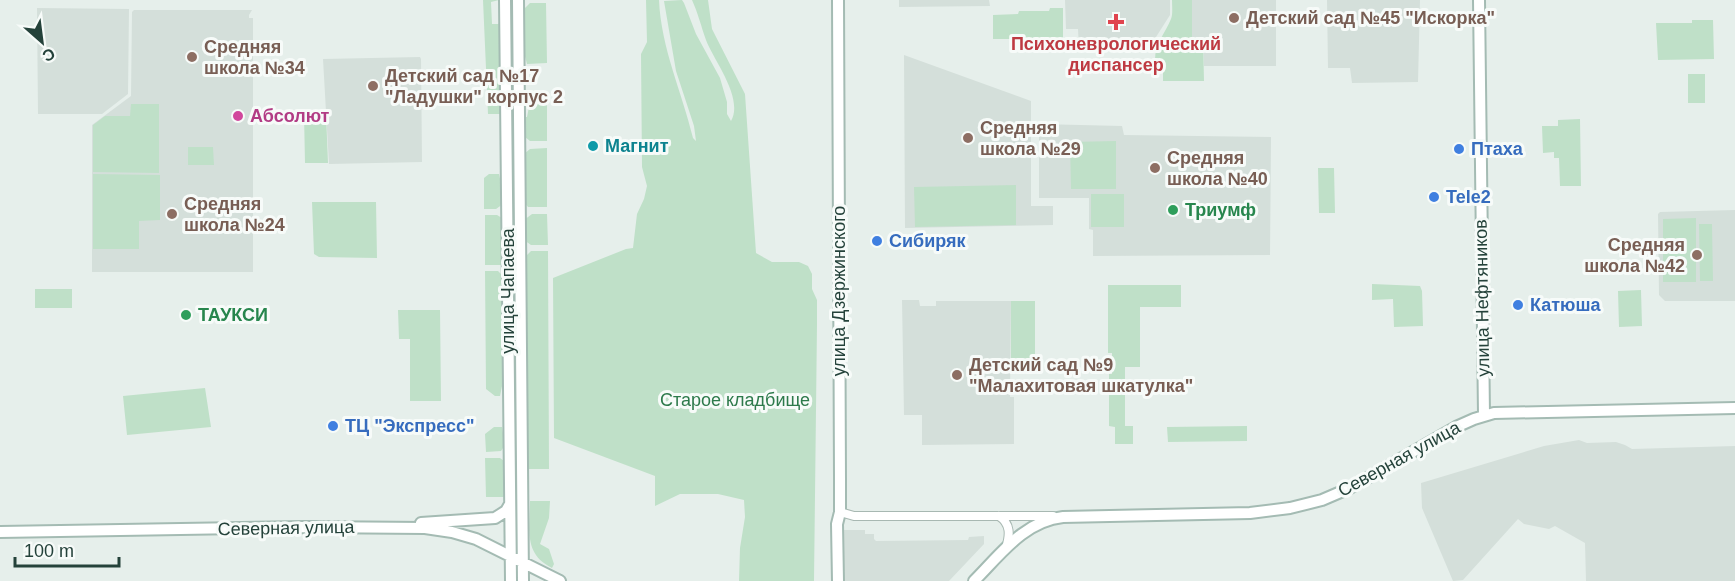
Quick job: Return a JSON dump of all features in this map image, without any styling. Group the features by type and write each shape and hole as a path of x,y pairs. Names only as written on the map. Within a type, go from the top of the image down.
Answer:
{"main road":[{"name":"улица Чапаева","path":"506,0 511,581"},
{"name":"улица Чапаева","path":"518,0 523,581"},
{"name":"улица Дзержинского","path":"837,0 840,512 837,524 838,581"},
{"name":"улица Нефтяников","path":"1479,0 1484,416"},
{"path":"508,334 520,334"},
{"name":"Северная улица","path":"974,581 1005,549 1032,526 1046,520 1063,517 1250,513 1290,508 1323,500 1350,488 1448,431 1484,416 1503,412 1735,408"},
{"path":"348,527 490,519 503,514 510,503"},
{"name":"Северная улица","path":"0,532 425,528 476,539 556,579"},
{"path":"535,581 544,576 556,579"}],"street":[{"name":"Северная улица","path":"840,512 854,516 1063,517"},
{"path":"997,515 1004,519 1009,529 1005,549"}],"shaded area":[{"path":"899,0 989,0 990,6 899,7"},
{"name":"Психоневрологический диспансер","path":"1065,0 1170,0 1170,15 1149,48 1079,48 1078,29 1066,29"},
{"name":"Детский сад №45 \"Искорка\"","path":"1192,0 1276,0 1276,66 1204,66 1203,38 1192,38"},
{"path":"1327,0 1420,0 1418,82 1352,83 1350,68 1328,68"},
{"path":"37,8 129,9 128,94 102,114 38,114"},
{"name":"Средняя школа №24","path":"134,10 252,10 249,18 253,18 253,272 92,272 92,125 131,96 132,12"},
{"name":"Средняя школа №29","path":"904,55 1031,101 1031,206 1053,206 1053,225 905,228"},
{"name":"Детский сад №17 \"Ладушки\" корпус 2","path":"420,57 422,162 329,164 323,59"},
{"name":"Средняя школа №40","path":"1039,124 1122,126 1124,135 1271,137 1270,255 1093,256 1093,230 1089,229 1089,198 1039,198"},
{"name":"Средняя школа №42","path":"1735,210 1735,301 1665,301 1659,295 1658,214 1660,212"},
{"name":"Детский сад №9 \"Малахитовая шкатулка\"","path":"902,300 919,300 920,306 936,306 936,301 1011,301 1010,397 1014,397 1014,444 922,445 922,415 904,415"},
{"path":"1579,440 1587,443 1616,442 1632,449 1735,446 1735,581 1586,581 1585,543 1555,526 1549,529 1524,524 1518,519 1463,580 1453,581 1422,508 1421,483 1544,446"},
{"path":"843,530 865,530 865,534 874,534 876,541 968,540 969,537 984,536 984,544 949,581 844,581"}],"green space":[{"path":"483,0 499,0 491,2 492,24 505,20 502,114 488,114"},
{"name":"Старое кладбище","path":"646,0 659,0 668,53 693,138 696,141 694,126 676,71 664,1 682,0 684,3 696,34 720,78 727,102 727,114 731,121 734,102 731,91 706,40 692,0 708,0 712,29 745,94 756,253 772,262 799,262 808,266 812,274 812,289 817,300 814,581 739,581 740,548 745,517 744,500 718,494 680,494 655,506 655,476 554,438 553,278 633,248 637,214 647,186 642,167 641,54 647,42"},
{"path":"1172,0 1192,0 1192,37 1203,38 1204,81 1163,81 1163,62 1155,60 1155,54 1172,17"},
{"path":"530,3 546,3 547,63 527,64 523,49 522,11"},
{"path":"1050,8 1063,8 1063,39 993,39 993,15 1018,14 1019,11 1049,11"},
{"path":"1692,20 1713,20 1714,59 1658,60 1656,23 1692,23"},
{"path":"1688,74 1705,74 1705,103 1688,103"},
{"path":"531,97 547,97 547,141 530,141 525,137 524,117 527,117"},
{"path":"131,104 159,104 159,173 93,172 93,125 105,116 130,116"},
{"path":"304,114 326,114 328,163 305,163"},
{"path":"511,117 515,117 517,328 512,328"},
{"path":"1580,119 1581,186 1560,186 1559,158 1554,158 1554,152 1543,153 1542,126 1558,126 1558,120"},
{"path":"1116,141 1116,189 1071,189 1070,142"},
{"path":"188,147 213,147 214,165 188,165"},
{"path":"547,148 547,207 528,207 524,202 524,154 530,149"},
{"path":"1318,168 1334,168 1335,213 1319,213"},
{"path":"93,174 160,175 160,220 139,221 139,249 93,249"},
{"path":"489,174 499,174 502,188 503,204 496,209 484,209 484,178"},
{"path":"1016,185 1016,225 915,227 914,187"},
{"path":"1091,194 1124,194 1124,227 1091,227"},
{"path":"312,202 376,202 377,258 319,257 314,254"},
{"path":"532,214 547,214 548,245 531,245 524,240 524,220"},
{"path":"485,215 497,215 502,218 504,260 501,265 485,265"},
{"path":"1696,218 1696,282 1663,282 1663,219"},
{"path":"1699,224 1712,224 1713,281 1700,281"},
{"path":"531,251 548,251 549,469 529,469 526,455 525,257"},
{"path":"485,271 498,271 504,277 504,376 500,396 495,396 486,389"},
{"path":"1372,284 1420,286 1423,326 1394,327 1393,299 1372,300"},
{"path":"1108,285 1181,285 1181,307 1140,307 1140,367 1125,367 1125,426 1133,426 1133,444 1115,444 1115,427 1109,426 1109,374 1112,374 1112,353 1108,353"},
{"path":"35,289 72,289 72,308 35,308"},
{"path":"1641,290 1642,326 1619,327 1618,291"},
{"path":"1011,301 1035,301 1035,366 1011,366"},
{"path":"398,310 440,310 441,401 410,401 410,339 399,339"},
{"path":"205,388 211,427 127,435 123,396"},
{"path":"1247,426 1247,441 1168,442 1167,427"},
{"path":"494,427 502,427 505,445 501,451 486,452 485,434"},
{"path":"485,458 500,458 504,461 505,497 486,497"},
{"path":"530,501 550,501 549,518 540,544 549,549 554,564 552,568 536,556 532,548 529,531"}],"place":[{"name":"Детский сад №45 \"Искорка\"","path":"1234,18"},
{"name":"Психоневрологический диспансер","path":"1116,22"},
{"name":"Средняя школа №34","path":"192,57"},
{"name":"Детский сад №17 \"Ладушки\" корпус 2","path":"373,86"},
{"name":"Абсолют","path":"238,116"},
{"name":"Средняя школа №29","path":"968,138"},
{"name":"Магнит","path":"593,146"},
{"name":"Птаха","path":"1459,149"},
{"name":"Средняя школа №40","path":"1155,168"},
{"name":"Tele2","path":"1434,197"},
{"name":"Триумф","path":"1173,210"},
{"name":"Средняя школа №24","path":"172,214"},
{"name":"Сибиряк","path":"877,241"},
{"name":"Средняя школа №42","path":"1697,255"},
{"name":"Катюша","path":"1518,305"},
{"name":"ТАУКСИ","path":"186,315"},
{"name":"Детский сад №9 \"Малахитовая шкатулка\"","path":"957,375"},
{"name":"ТЦ \"Экспресс\"","path":"333,426"}]}
